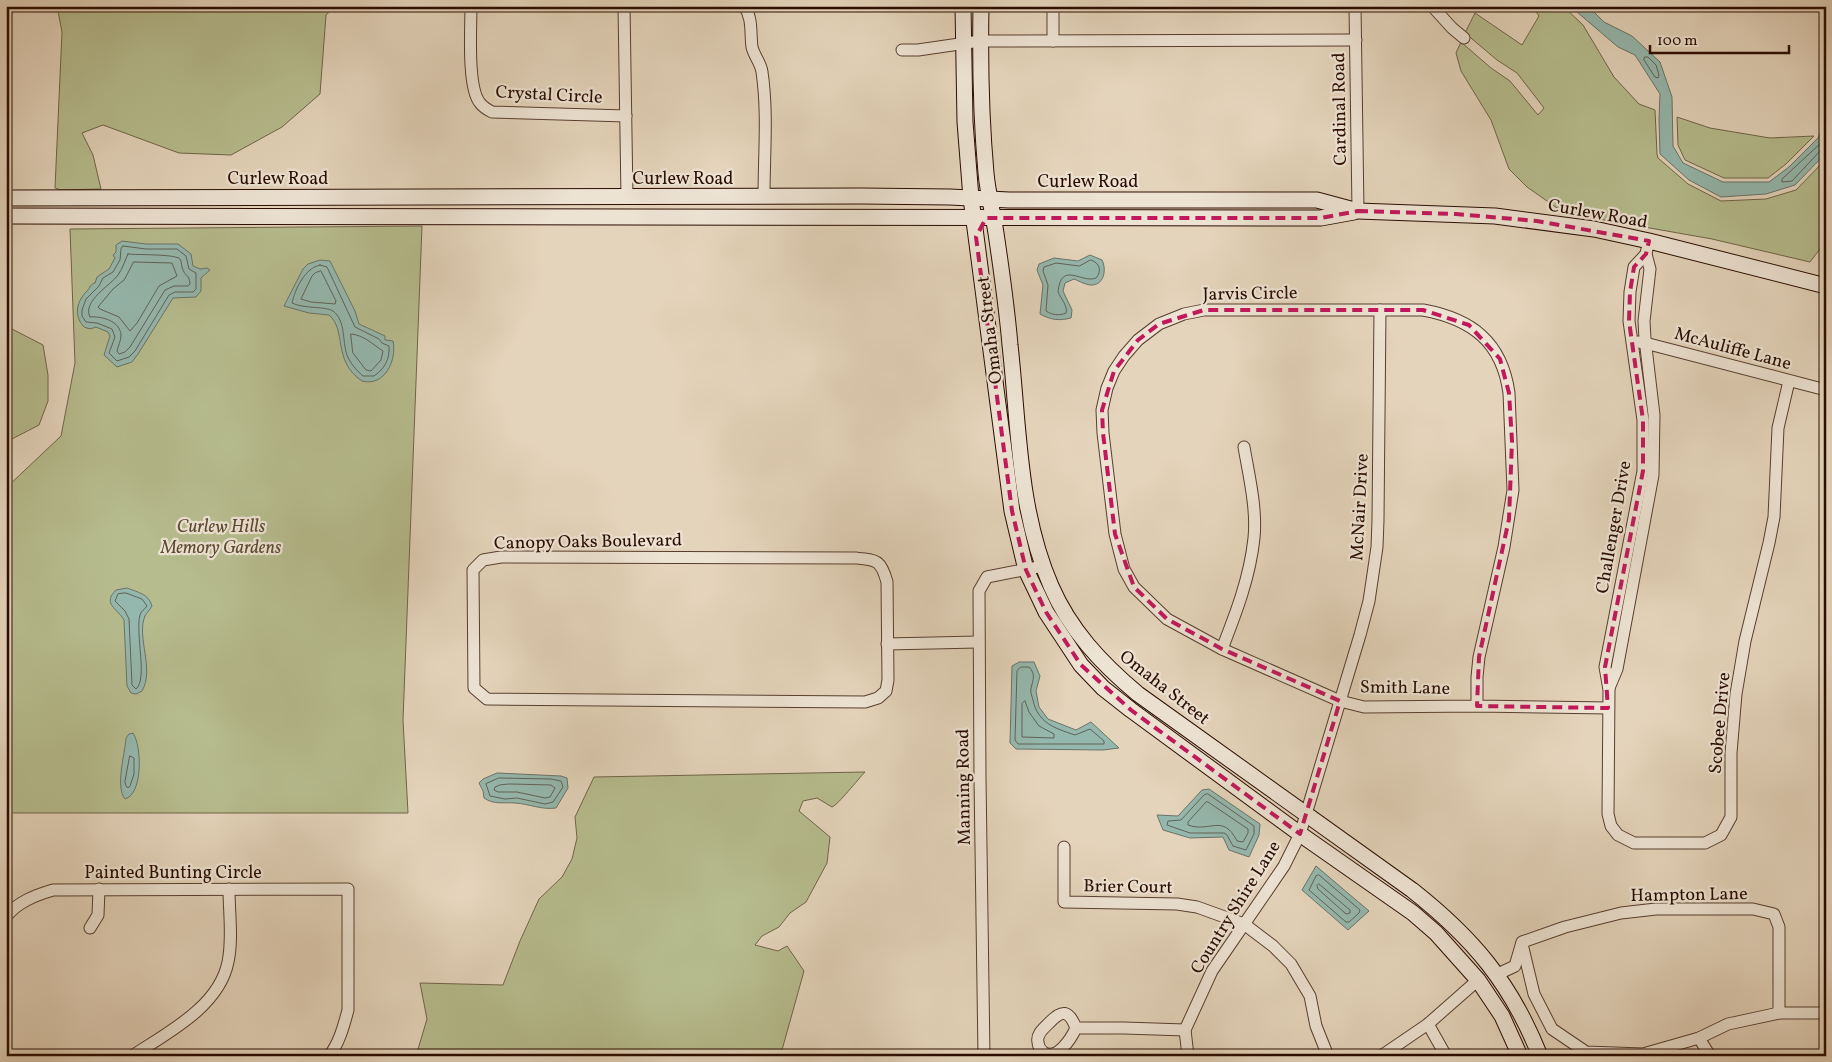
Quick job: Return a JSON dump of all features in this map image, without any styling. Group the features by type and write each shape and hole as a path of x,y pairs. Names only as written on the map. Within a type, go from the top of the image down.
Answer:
{"main road":[{"name":"Omaha Street","path":"963,6 965,122 985,209 1010,345 1018,431 1030,522 1043,566 1061,608 1076,631 1115,674 1146,699 1414,892 1444,916 1498,974 1528,1024 1540,1056"},
{"name":"Omaha Street","path":"981,6 980,42 986,174 985,209 976,237 1012,511 1026,570 1046,612 1081,665 1103,688 1300,834 1413,914 1436,933 1478,980 1502,1016 1520,1056"},
{"path":"950,197 960,176 956,101 964,78"},
{"path":"701,217 709,209 716,207 783,205 796,196"},
{"name":"Curlew Road","path":"6,198 950,197 985,209 1321,218 1358,211 1495,216 1594,229 1648,247 1826,286"},
{"path":"520,216 537,208 610,206 627,198"},
{"name":"Curlew Road","path":"6,216 812,218 1202,200 1317,200 1358,211"},
{"path":"812,218 846,228 960,228 976,237"}],"street":[{"name":"Crystal Circle","path":"471,6 472,79 476,98 480,104 492,112 626,116"},
{"name":"Crystal Circle","path":"624,6 627,198"},
{"path":"744,6 750,14 753,50 762,71 766,146 763,161 764,196"},
{"path":"1053,6 1053,41"},
{"name":"Cardinal Road","path":"1355,6 1358,211"},
{"path":"1432,6 1464,38"},
{"path":"902,50 918,50 980,42 1356,40"},
{"name":"Challenger Drive","path":"1648,247 1634,267 1630,292 1629,320 1632,342 1649,415"},
{"name":"Challenger Drive","path":"1608,708 1605,667 1619,621 1646,483 1643,471 1649,415 1644,321 1650,265 1648,247"},
{"name":"Jarvis Circle","path":"1340,701 1222,649 1167,619 1134,587 1124,569 1115,534 1102,410 1107,388 1114,371 1138,340 1159,324 1184,314 1204,310 1423,310 1443,313 1469,325 1495,350 1507,381 1512,442 1513,490 1504,547 1479,657 1477,706"},
{"name":"McNair Drive","path":"1340,701 1367,609 1377,547 1380,310"},
{"name":"McAuliffe Lane","path":"1632,342 1645,342 1826,390"},
{"name":"Scobee Drive","path":"1608,708 1608,814 1611,826 1618,835 1634,843 1706,843 1721,835 1731,816 1731,753 1736,694 1745,641 1772,526 1778,428 1789,381"},
{"path":"1222,649 1241,599 1254,538 1252,499 1244,447"},
{"name":"Canopy Oaks Boulevard","path":"501,557 856,558 875,560 883,566 887,582 887,644 888,680 886,691 878,698 865,702 486,699 474,688 473,570 483,560 501,557"},
{"name":"Manning Road","path":"984,1056 978,642 979,591 987,577 1043,566"},
{"path":"887,644 978,642"},
{"name":"Smith Lane","path":"1300,834 1340,701 1364,707 1608,708"},
{"name":"Country Shire Lane","path":"1185,1030 1212,971 1284,866 1300,834"},
{"name":"Brier Court","path":"1064,847 1064,902 1177,904 1197,907 1244,924"},
{"path":"90,928 98,915 99,889"},
{"name":"Painted Bunting Circle","path":"6,917 17,906 33,896 53,890 348,889 348,1010 345,1023 329,1056"},
{"path":"132,1056 198,1011 219,988 229,955 229,890"},
{"name":"Hampton Lane","path":"1522,942 1565,927 1621,912 1656,908 1753,910 1774,914 1779,927 1779,1013"},
{"path":"1244,924 1273,946 1291,964 1310,996 1316,1026 1328,1056"},
{"path":"1498,974 1515,966 1522,942"},
{"path":"1522,942 1534,994 1552,1029 1586,1052 1643,1054 1699,1038 1728,1024 1779,1013 1826,1013"},
{"path":"1381,1056 1428,1024 1478,980"},
{"path":"1428,1024 1446,1056"},
{"path":"1076,1028 1185,1030 1188,1056"},
{"path":"1699,1038 1710,1056"}],"highlighted area":[{"path":"1358,211 1456,214 1537,221 1649,241 1646,254 1634,267 1630,292 1629,321 1643,420 1643,471 1605,667 1608,708 1477,706 1479,657 1509,519 1512,441 1509,393 1500,359 1469,325 1423,310 1204,310 1159,324 1138,340 1114,371 1102,410 1103,433 1115,534 1134,587 1167,619 1222,649 1340,701 1300,834 1131,710 1081,665 1046,612 1026,570 1012,511 976,237 986,218 1321,218"}],"green space":[{"path":"57,6 336,6 326,15 320,94 282,127 231,155 179,153 103,125 82,133 93,155 101,189 61,190 55,188 62,32"},
{"path":"1532,6 1563,6 1583,25 1614,77 1639,104 1655,110 1658,158 1688,184 1721,201 1766,199 1796,190 1826,159 1826,241 1810,262 1712,239 1599,219 1557,208 1527,187 1509,169 1491,120 1461,71 1456,53 1461,42 1491,68 1510,81 1538,115 1544,108 1517,73 1497,60 1465,33 1475,13 1522,45 1539,16"},
{"path":"1677,117 1710,128 1770,138 1814,136 1786,164 1768,178 1724,178 1685,160 1678,145"},
{"name":"Curlew Hills Memory Gardens","path":"422,226 403,720 408,813 6,813 6,488 61,436 75,363 70,229"},
{"path":"12,329 43,345 48,375 48,401 39,425 6,442 6,335"},
{"path":"865,772 832,807 817,798 803,801 799,811 830,837 827,863 806,902 790,913 779,927 762,936 755,945 778,951 787,946 804,971 782,1050 416,1056 427,1019 420,983 503,985 539,899 562,877 572,859 577,838 575,817 594,777"}],"water":[{"path":"1570,6 1588,6 1604,22 1632,36 1660,62 1672,97 1673,146 1683,163 1723,182 1769,182 1789,167 1818,138 1826,121 1826,153 1795,185 1766,194 1721,197 1689,180 1660,154 1660,94 1635,55 1618,47"},
{"path":"122,241 146,244 178,244 191,254 193,266 210,270 201,278 201,291 196,297 173,298 132,362 117,367 104,355 110,336 108,332 96,327 90,329 84,327 77,313 81,299 91,285 95,283 97,277 109,269 115,258 113,255 116,252 116,245"},
{"path":"1090,255 1102,260 1104,268 1103,277 1095,285 1088,285 1074,279 1065,283 1063,291 1072,310 1071,318 1055,319 1040,314 1043,285 1037,270 1039,264 1054,258 1078,261"},
{"path":"320,260 330,261 355,311 359,324 385,336 385,340 393,341 394,348 391,364 383,376 377,380 370,382 362,381 353,373 343,355 338,329 329,315 309,313 284,306 303,269 308,264"},
{"path":"127,588 145,596 152,606 145,616 143,624 147,673 142,691 136,694 131,693 127,686 124,620 112,606 110,599 116,590"},
{"path":"1019,662 1034,662 1040,676 1036,691 1039,707 1048,719 1076,730 1091,722 1119,748 1103,750 1016,749 1010,743 1012,666"},
{"path":"133,733 138,748 138,779 131,795 125,799 121,787 121,770 126,738 129,734"},
{"path":"497,773 561,776 567,778 568,788 556,808 495,802 484,798 479,783 483,779"},
{"path":"1209,789 1260,824 1259,835 1249,857 1229,850 1223,837 1190,838 1163,830 1157,815 1178,816 1202,790"},
{"path":"1316,866 1369,911 1348,930 1302,890"}]}
